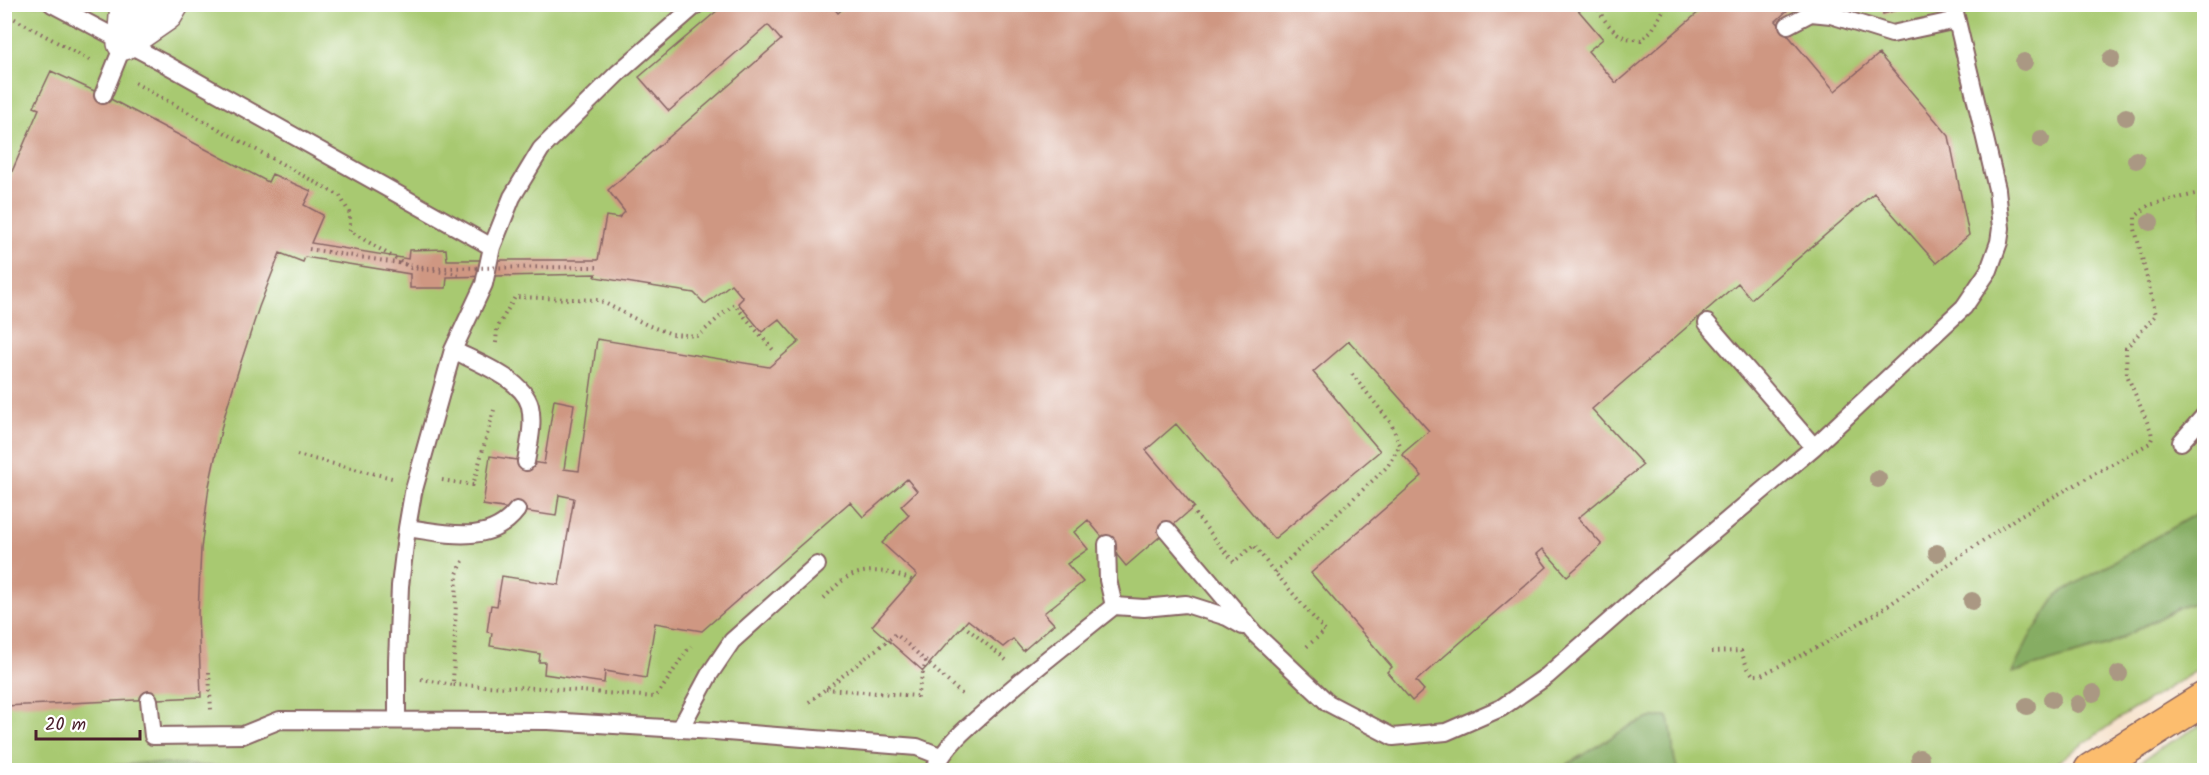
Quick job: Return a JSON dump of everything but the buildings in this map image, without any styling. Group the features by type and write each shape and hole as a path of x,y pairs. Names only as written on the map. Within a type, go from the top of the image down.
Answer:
{"highway":[{"path":"2091,771 2205,699"}],"street":[{"path":"119,58 127,4"},
{"path":"119,58 166,14 172,4"}],"lane":[{"path":"52,4 119,58 162,62 492,247"},
{"path":"397,720 400,597 407,528 417,478 453,350 484,284 492,247 512,197 541,149 618,73 696,4"},
{"path":"1167,530 1254,633 1328,703 1393,736 1446,732 1502,708 1547,676 1814,447 1964,307 1989,270 1999,242 2001,228 1997,189 1955,12 1892,34 1810,9 1788,25"},
{"path":"103,95 119,58"},
{"path":"1707,323 1814,447"},
{"path":"453,350 508,378 519,388 530,405 531,429 526,462"},
{"path":"2181,442 2205,416"},
{"path":"407,528 473,534 501,527 517,510"},
{"path":"1107,544 1108,580 1114,606"},
{"path":"680,729 709,675 732,641 817,565"},
{"path":"149,700 153,736 243,735 280,720 548,721 917,747 937,764 962,733 1029,674 1114,606 1144,608 1186,604 1227,617 1254,633"}],"path":[{"path":"1597,4 1598,10 1612,29 1624,38 1641,40 1652,30 1667,4"},
{"path":"4,14 119,58 147,88 340,196 350,214 350,231 411,268 458,274 515,297 599,300 647,325 672,334 698,336 734,304 774,351"},
{"path":"1711,652 1741,651 1753,675 1761,675 1822,645 1880,611 2019,516 2150,443 2151,431 2127,375 2126,348 2156,315 2135,229 2135,217 2149,206 2205,192"},
{"path":"309,249 429,268 597,267"},
{"path":"496,349 496,328 515,297"},
{"path":"1275,572 1387,468 1400,445 1391,423 1352,374"},
{"path":"1195,514 1234,562 1254,545 1325,631 1303,650 1311,657"},
{"path":"464,558 457,574 453,685 542,688 655,697 691,646"},
{"path":"963,625 1005,660 1016,659"},
{"path":"809,702 896,634 965,698 958,704"},
{"path":"825,689 917,696 926,661"}],"green space":[{"path":"5,5 2204,5 2204,509 2058,594 2029,638 2013,672 2108,645 2178,608 2204,600 2204,666 2126,714 2046,770 1678,770 1668,717 1653,717 1630,726 1558,770 293,770 142,763 70,770 5,770"},
{"path":"2204,509 2204,600 2178,608 2108,645 2012,673 2029,638 2058,594"},
{"path":"1653,717 1668,717 1678,770 1558,770 1630,726"},
{"path":"2204,723 2204,770 2128,770 2159,749"},
{"path":"142,763 293,770 70,770"}]}
